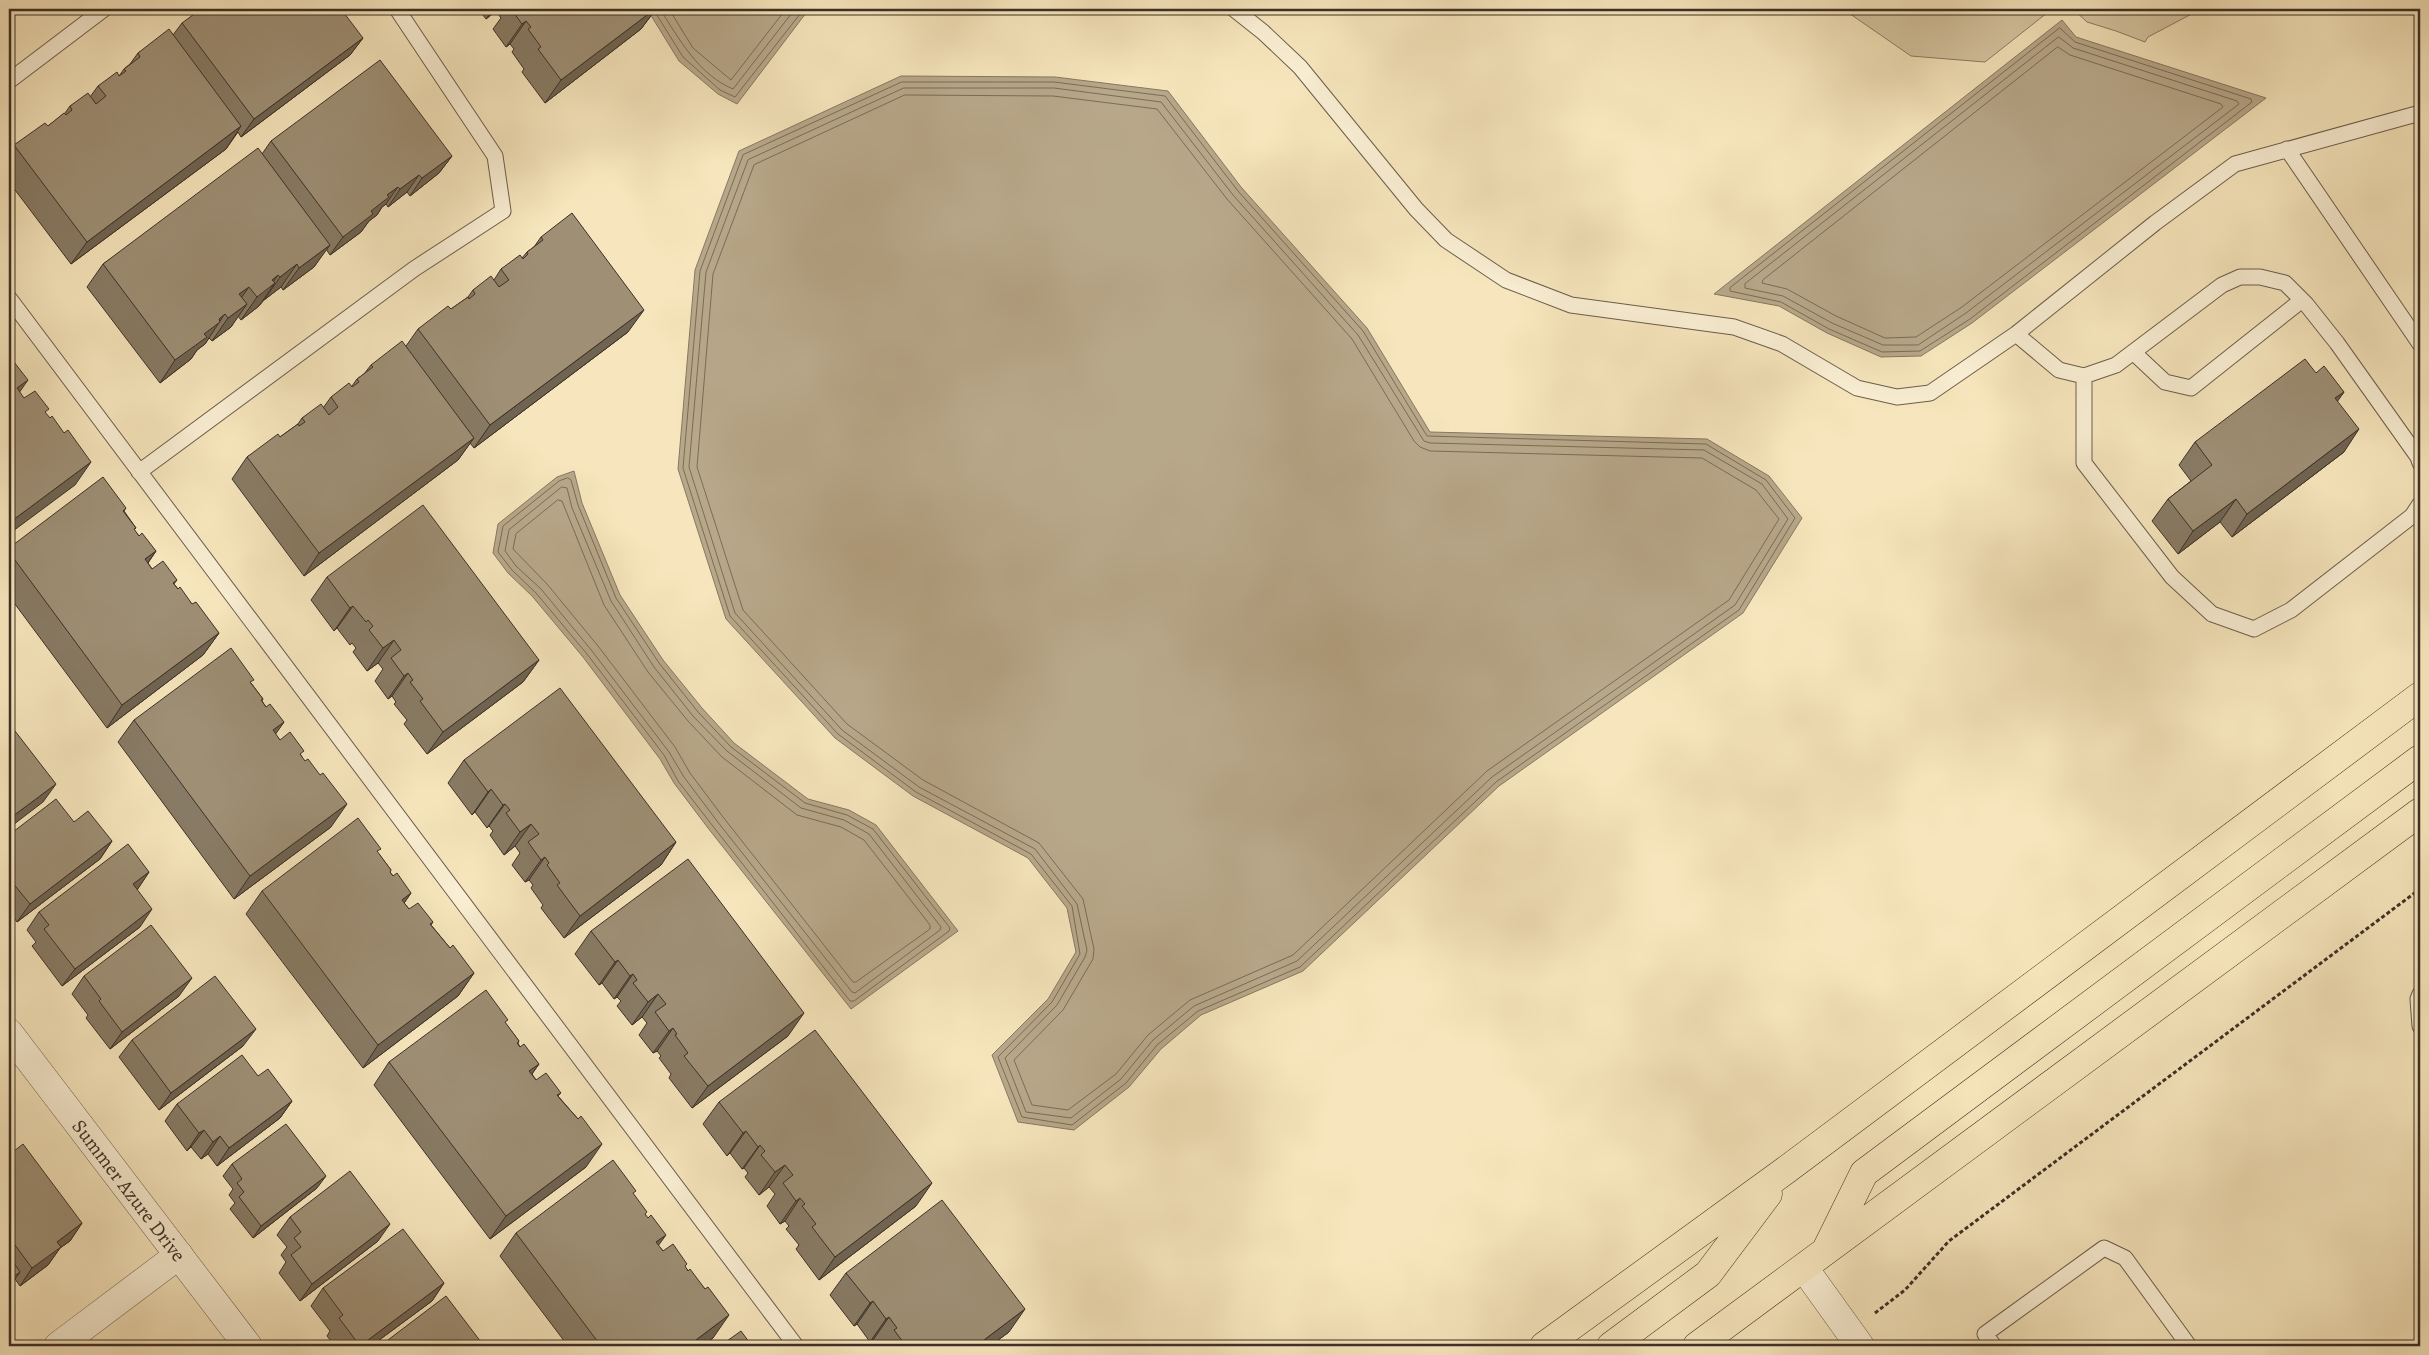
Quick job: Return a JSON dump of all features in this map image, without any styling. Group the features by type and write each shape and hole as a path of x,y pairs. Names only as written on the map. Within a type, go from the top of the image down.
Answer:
{"main road":[{"path":"1544,1346 1786,1170 2420,696"},
{"path":"1814,1260 1864,1172 2420,759"},
{"path":"1697,1346 2420,812"},
{"path":"1611,1346 1708,1274 1786,1170"}],"street":[{"name":"Summer Azure Drive","path":"9,1033 248,1346"},
{"path":"58,1346 179,1255"},
{"path":"1814,1260 1860,1346"}],"lane":[{"path":"9,81 104,9"},
{"path":"139,472 414,269 503,210 495,156 397,9"},
{"path":"1234,9 1263,32 1300,67 1416,209 1446,240 1506,280 1571,305 1734,327 1782,344 1857,388 1897,397 1930,393 2016,334 2155,224 2235,164 2420,113"},
{"path":"2287,149 2420,344"},
{"path":"2016,334 2059,370 2084,376 2116,365 2222,285 2240,277 2260,277 2285,283 2302,300 2337,343 2418,457 2420,463"},
{"path":"9,298 796,1346"},
{"path":"2133,352 2165,382 2191,388 2302,300"},
{"path":"2084,376 2084,463 2172,577 2212,614 2254,629 2291,610 2412,516 2420,504"},
{"path":"2420,994 2418,999 2420,1026"},
{"path":"1994,1346 1985,1334 2104,1248 2125,1258 2189,1346"}],"path":[{"path":"1876,1312 1905,1290 1949,1241 2420,889"}],"shaded area":[{"path":"1843,9 2052,9 1985,62 1911,56"},
{"path":"2073,9 2201,9 2148,37 2145,42 2087,22"}],"water":[{"path":"647,9 812,9 806,13 737,104 718,94 679,61"},
{"path":"2062,20 2076,37 2266,98 1972,323 1921,356 1881,357 1827,333 1779,306 1714,294"},
{"path":"901,76 1055,77 1168,91 1241,187 1367,328 1430,432 1707,439 1769,476 1802,518 1743,613 1499,786 1303,971 1201,1015 1161,1049 1129,1087 1074,1130 1018,1122 992,1055 1048,999 1076,952 1067,908 1028,858 913,796 835,738 726,619 678,469 695,270 739,151"},
{"path":"574,471 582,503 620,595 663,660 702,708 734,743 808,799 849,810 876,825 958,931 851,1009 708,828 674,783 660,759 583,657 532,596 508,573 493,553 498,524 557,477"}],"building":[{"path":"201,9 341,9 363,38 254,119 182,23"},
{"path":"511,9 655,9 561,80 538,49 541,47 528,29 531,27 526,21 522,24"},
{"path":"169,29 241,126 87,242 14,145 45,123 48,126 64,113 66,115 72,110 70,106 88,93 96,104 106,96 98,86 117,72 119,76 126,71 124,69 140,57 138,53"},
{"path":"380,60 452,156 422,178 419,175 400,189 398,187 387,195 389,197 371,211 373,214 343,237 271,141"},
{"path":"258,148 330,245 299,268 297,264 280,277 278,275 272,280 275,283 257,297 249,287 239,294 247,304 228,318 225,314 219,319 220,322 204,334 207,337 175,360 103,264"},
{"path":"572,213 644,310 490,425 418,329 448,306 451,309 468,297 469,299 475,294 473,290 491,276 499,287 509,280 501,269 520,255 523,259 528,254 527,252 543,240 541,237"},
{"path":"402,341 474,438 319,553 247,457 278,434 280,437 298,424 299,426 305,422 302,418 321,404 329,415 338,407 331,397 349,383 352,387 359,382 357,379 373,367 371,365"},
{"path":"2305,359 2316,373 2324,366 2344,392 2335,398 2359,429 2247,514 2236,499 2193,531 2168,499 2212,465 2195,442"},
{"path":"9,362 10,364 14,362 28,380 17,388 24,398 35,391 49,409 45,412 50,418 52,416 64,433 68,430 91,462 9,523"},
{"path":"103,477 126,508 123,511 136,528 134,529 139,536 142,533 156,551 145,559 152,569 163,561 177,580 173,583 178,589 180,587 192,604 196,602 219,633 122,705 9,552 9,548"},
{"path":"423,505 539,660 443,732 420,701 423,699 410,682 413,680 408,673 404,676 391,658 401,650 394,640 383,648 369,630 373,626 368,620 366,622 353,606 350,608 327,577"},
{"path":"231,648 254,680 250,682 263,699 261,700 266,707 270,704 284,722 273,730 280,740 290,732 304,751 300,754 305,761 308,759 320,775 323,773 347,804 250,876 134,720"},
{"path":"560,688 676,842 580,916 557,885 560,883 547,865 549,863 545,857 541,860 528,842 539,834 531,824 520,832 506,813 510,810 505,804 503,805 491,789 488,792 464,760"},
{"path":"15,731 56,784 9,819 9,735"},
{"path":"56,799 74,822 88,811 112,841 30,904 12,882 10,884 9,882 9,835"},
{"path":"358,818 381,849 377,851 391,870 390,872 393,876 397,873 411,893 402,900 409,909 418,903 433,922 430,924 450,948 453,945 474,973 378,1045 262,891"},
{"path":"128,844 149,872 133,884 152,909 75,969 44,929 49,925 39,912"},
{"path":"688,859 804,1013 708,1086 684,1056 688,1053 675,1035 677,1034 673,1028 669,1031 655,1012 666,1004 658,994 648,1002 633,983 637,980 633,974 630,976 618,960 615,962 591,931"},
{"path":"151,925 192,978 122,1032 99,1001 101,999 84,976"},
{"path":"215,976 256,1029 171,1093 132,1040"},
{"path":"486,990 508,1020 505,1022 519,1041 517,1043 520,1047 524,1044 539,1064 529,1071 536,1080 546,1073 561,1093 557,1095 578,1119 581,1116 602,1144 506,1216 389,1062"},
{"path":"815,1030 932,1183 835,1257 812,1227 816,1224 802,1206 805,1204 800,1198 796,1201 783,1183 793,1175 785,1165 775,1172 761,1155 765,1151 760,1145 758,1147 746,1131 743,1133 719,1102"},
{"path":"242,1055 258,1076 268,1069 292,1101 229,1148 220,1136 213,1142 204,1130 199,1133 177,1104"},
{"path":"286,1124 326,1176 261,1226 239,1197 244,1192 237,1183 242,1179 232,1164"},
{"path":"23,1144 82,1223 57,1242 61,1247 32,1268 9,1237 9,1155"},
{"path":"613,1160 636,1191 633,1193 647,1212 645,1214 648,1218 651,1215 666,1235 656,1242 663,1251 673,1244 687,1264 685,1266 688,1271 690,1269 705,1289 708,1287 729,1315 688,1346 601,1346 516,1233"},
{"path":"350,1171 390,1224 312,1284 291,1255 301,1247 294,1238 301,1232 290,1217"},
{"path":"942,1200 1025,1309 976,1346 906,1346 894,1330 897,1328 889,1317 886,1319 873,1301 870,1303 846,1273"},
{"path":"403,1229 444,1283 360,1346 339,1318 343,1315 323,1288"},
{"path":"9,1256 20,1272 9,1280"},
{"path":"446,1296 484,1346 380,1346"},
{"path":"741,1331 752,1346 720,1346"}]}
